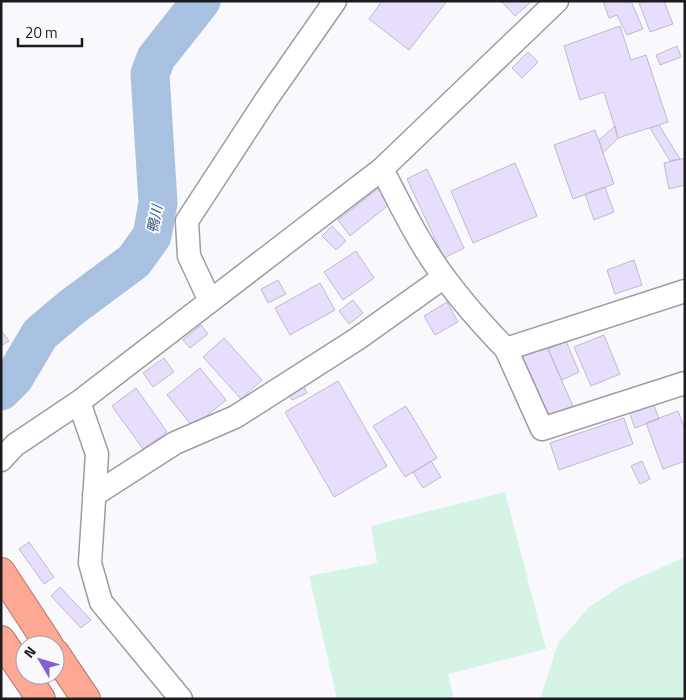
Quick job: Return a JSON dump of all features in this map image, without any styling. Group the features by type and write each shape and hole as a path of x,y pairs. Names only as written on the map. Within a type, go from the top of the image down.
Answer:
{"highway":[{"path":"1,572 42,635"},
{"path":"1,640 41,699"},
{"path":"65,668 86,699"}],"street":[{"path":"210,301 189,256 187,221 266,100 335,1"},
{"path":"1,460 15,445 79,402 382,169 557,1"},
{"path":"382,169 418,238 444,277 484,327 506,349 542,429 685,383"},
{"path":"94,494 175,442 235,417 357,338 444,277"},
{"path":"506,349 685,291"},
{"path":"79,402 97,454 90,563 102,602 181,699"}],"green space":[{"path":"505,492 546,649 448,674 454,699 337,699 309,576 377,563 371,526"},
{"path":"685,557 685,699 540,699 558,643 588,608 622,585"}],"building":[{"path":"382,1 447,1 409,50 369,19"},
{"path":"501,1 532,1 515,16"},
{"path":"603,1 631,1 643,29 627,35 617,15 609,18"},
{"path":"643,1 664,1 673,24 650,32 639,3"},
{"path":"620,26 631,60 646,55 668,122 618,138 604,92 580,100 564,46"},
{"path":"677,46 681,57 660,65 656,55"},
{"path":"528,52 538,62 522,78 512,68"},
{"path":"659,125 680,159 670,161 650,128"},
{"path":"615,126 618,138 603,153 599,140"},
{"path":"595,130 614,184 573,199 554,145"},
{"path":"685,158 685,185 669,189 664,163"},
{"path":"515,163 537,216 473,243 451,191"},
{"path":"427,169 464,248 444,258 407,179"},
{"path":"605,187 614,212 594,220 585,194"},
{"path":"379,188 391,203 350,236 338,220"},
{"path":"332,226 346,241 336,250 322,236"},
{"path":"356,251 374,278 343,300 324,272"},
{"path":"634,260 642,285 615,294 607,270"},
{"path":"278,280 286,294 268,303 261,289"},
{"path":"320,283 335,310 290,335 275,308"},
{"path":"353,300 363,313 349,324 339,311"},
{"path":"447,302 458,322 435,335 424,316"},
{"path":"201,325 208,334 190,348 183,340"},
{"path":"1,330 9,341 1,346"},
{"path":"604,335 620,374 591,386 574,347"},
{"path":"224,338 262,380 241,399 203,357"},
{"path":"566,341 579,372 562,380 548,349"},
{"path":"546,345 573,406 548,418 520,356"},
{"path":"164,358 174,372 153,387 143,373"},
{"path":"200,368 226,400 193,427 167,395"},
{"path":"338,381 387,466 334,497 285,412"},
{"path":"302,383 307,393 292,400 287,391"},
{"path":"136,388 167,432 143,449 112,406"},
{"path":"653,403 659,419 635,428 629,412"},
{"path":"406,406 437,458 405,477 373,426"},
{"path":"678,411 685,430 685,461 663,469 646,423"},
{"path":"624,418 633,444 559,470 550,443"},
{"path":"431,461 441,477 423,488 413,472"},
{"path":"642,461 650,479 640,484 631,466"},
{"path":"29,542 54,577 44,584 19,549"},
{"path":"60,587 91,620 81,628 51,596"}],"waterway":[{"name":"鴨川","path":"1,391 14,378 40,334 72,307 134,261 152,236 158,203 150,74 156,58 201,1"}]}
